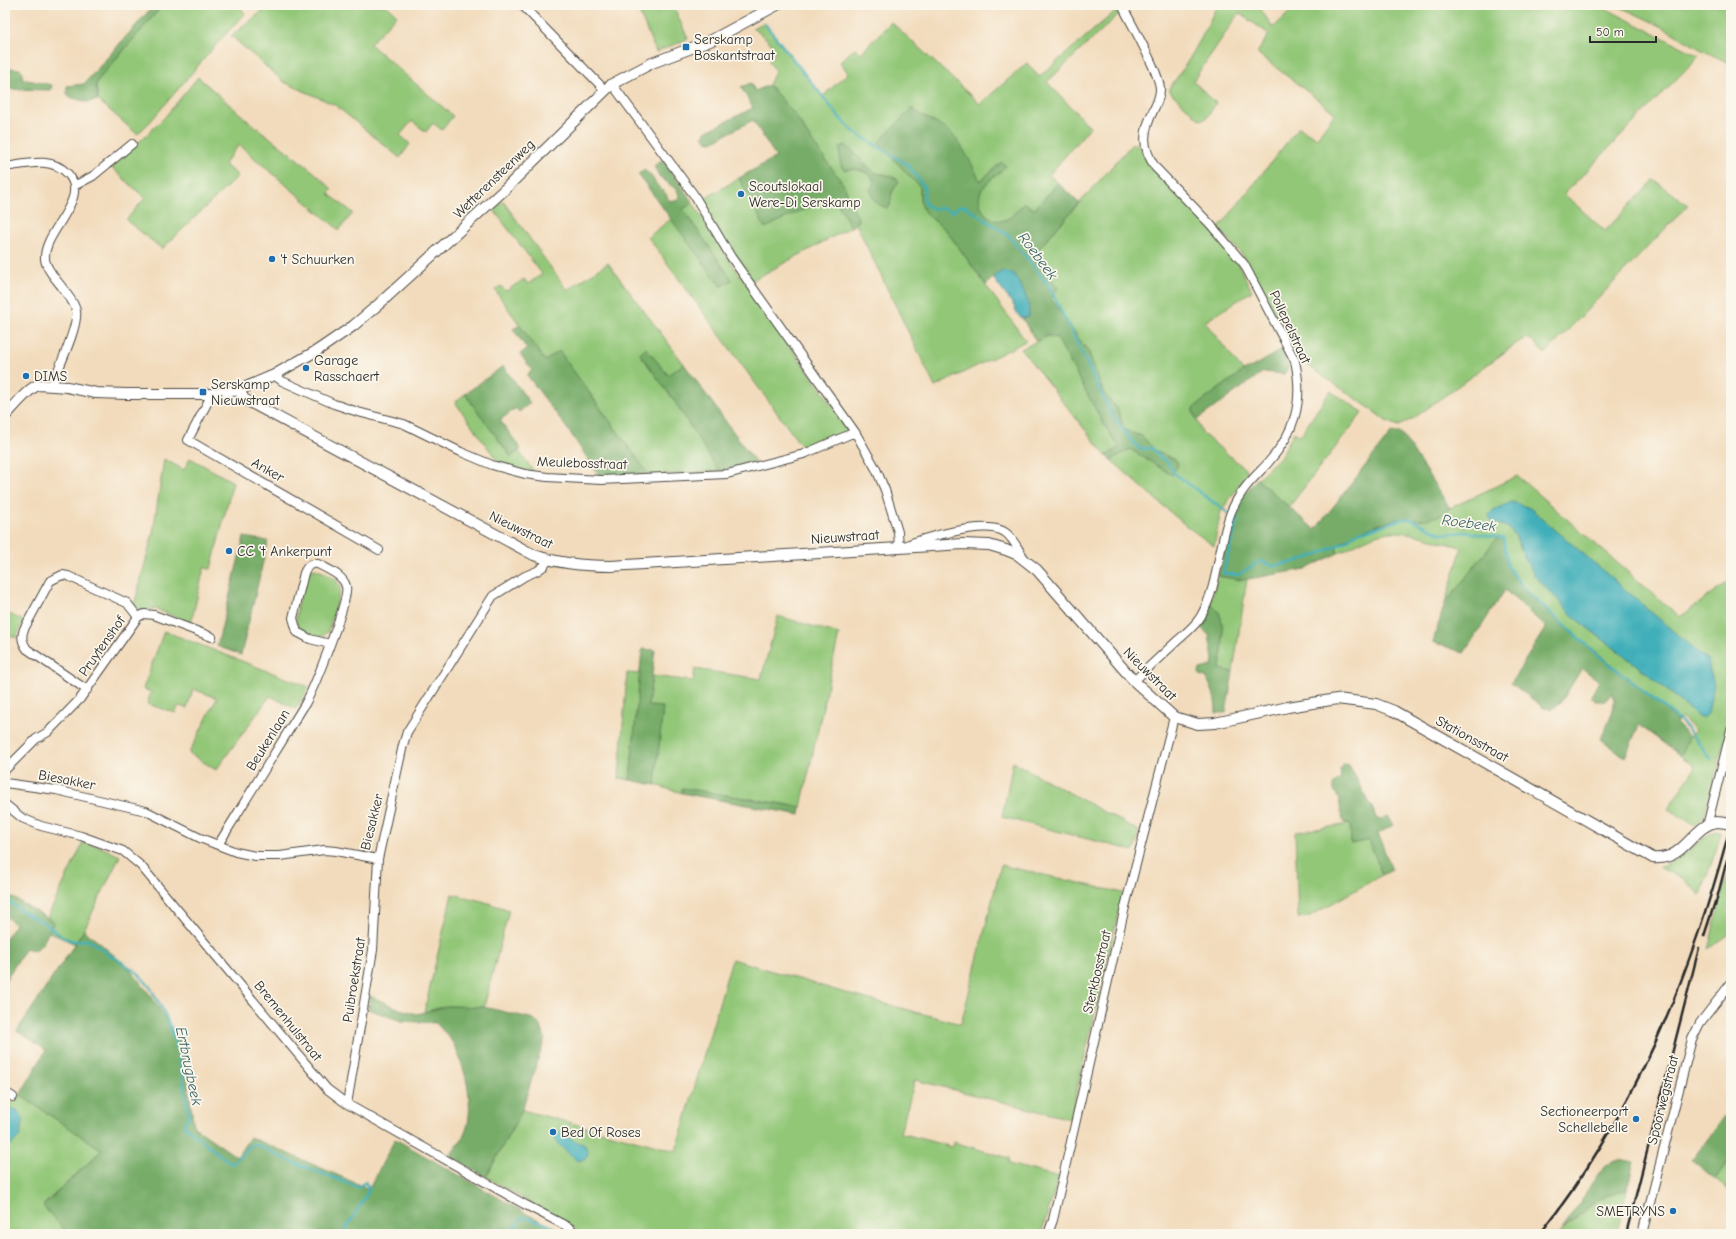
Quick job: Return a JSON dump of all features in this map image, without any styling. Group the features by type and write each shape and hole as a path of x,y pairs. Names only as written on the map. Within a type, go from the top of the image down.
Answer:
{"street":[{"path":"522,5 608,87 694,195 731,256 854,432 876,469 885,490 898,532 899,548"},
{"name":"Wetterensteenweg","path":"239,390 274,375 318,350 369,313 504,190 608,87 652,63 710,41 777,5"},
{"name":"Pollepelstraat","path":"1122,5 1153,68 1160,88 1158,100 1146,126 1145,145 1148,156 1155,166 1210,224 1244,264 1294,361 1298,376 1299,394 1297,412 1291,430 1282,445 1240,492 1231,513 1217,569 1201,617 1134,681"},
{"path":"74,186 93,176 132,144"},
{"path":"5,167 49,162 62,168 71,177 74,186 75,192 70,205 52,236 45,253 46,264 74,304 76,315 72,332 52,385"},
{"name":"Meulebosstraat","path":"274,375 282,381 334,404 404,424 461,452 492,465 525,474 547,477 601,480 727,474 804,454 854,432"},
{"path":"5,416 35,386 52,385 96,393 119,394 212,394 239,390"},
{"name":"Nieuwstraat","path":"239,390 244,399 534,555 548,560 584,566 611,566 899,548 989,545 1018,555 1037,570 1134,681 1174,716"},
{"name":"Anker","path":"212,394 188,440 379,550"},
{"name":"Nieuwstraat","path":"899,548 918,540 972,528 1000,530 1008,534 1026,562"},
{"name":"Biesakker","path":"5,774 7,778 5,783 56,790 146,811 188,833 236,852 255,856 280,856 330,850 378,859 402,745 410,727 493,596 525,576 537,572 548,560"},
{"name":"Beukenlaan","path":"218,845 305,704 315,686 330,644 347,591 346,585 343,579 318,564 313,563 307,566 304,572 293,618 297,632 310,639 330,644"},
{"name":"Pruytenshof","path":"87,690 27,649 22,636 50,581 62,575 68,576 127,603 138,617"},
{"name":"Pruytenshof","path":"5,770 36,739 48,732 87,690 138,617 144,614 154,615 212,637"},
{"name":"Stationsstraat","path":"1174,716 1198,724 1215,723 1313,702 1336,699 1376,704 1394,711 1653,858 1670,857 1707,826"},
{"name":"Sterkbosstraat","path":"1048,1234 1053,1220 1125,907 1174,716"},
{"path":"1707,826 1731,730"},
{"name":"Bremenhulstraat","path":"5,804 22,818 41,826 81,836 123,851 141,866 327,1088 347,1104 524,1204 570,1228 576,1234"},
{"path":"1707,826 1714,822 1731,824"},
{"name":"Puibroekstraat","path":"347,1104 373,950 378,859"},
{"name":"Spoorwegstraat","path":"1642,1234 1692,1039 1700,1023 1731,983"},
{"path":"5,1092 14,1097"}],"green space":[{"path":"154,5 163,5 98,80 96,86 98,100 87,102 69,97 67,93 67,86 84,84"},
{"path":"163,5 239,5 245,14 222,38 149,123 137,134 98,100 96,86 98,80"},
{"path":"270,5 386,5 397,15 370,44 453,116 442,130 433,123 426,132 412,121 400,135 410,144 400,158 335,105 284,82 231,36"},
{"path":"636,5 673,5 688,39 656,52"},
{"path":"1217,5 1258,5 1273,28 1297,5 1599,5 1699,56 1564,194 1605,231 1654,180 1688,205 1545,354 1533,341 1527,338 1520,341 1414,418 1399,426 1386,421 1307,365 1293,350 1245,258 1219,228 1299,127 1317,138 1335,113 1257,53 1269,34 1239,13 1193,81 1216,103 1207,118 1200,120 1168,90 1195,49"},
{"path":"1616,5 1731,5 1731,64 1700,49 1661,26"},
{"path":"1119,8 1121,12 1047,82 1090,127 1049,175 1058,183 1034,210 1024,202 1011,217 1003,220 996,220 986,214 982,209 979,197 985,185 1006,166 1002,162 980,181 958,143 937,124 922,117 912,108 906,172 920,187 920,201 925,213 946,230 1026,341 935,387 856,224 859,220 796,116 769,85 775,71 769,61 775,54 774,49 760,33 752,28 764,23 823,96 848,73 840,62 855,48 861,53 891,22 980,104 1027,63 1039,77","holes":["846,145 875,173 885,174 899,182 892,192 890,206 870,189 874,183 871,176 840,162 841,147"]},
{"path":"5,68 20,69 23,72 22,79 52,85 51,90 5,89"},
{"path":"198,77 247,120 314,172 332,189 329,194 353,213 339,230 239,145 224,164 238,176 162,249 126,220 145,198 112,168 164,118"},
{"path":"751,83 755,91 769,85 796,116 809,137 844,185 859,221 851,227 833,195 765,228 739,178 776,157 753,120 712,142 707,141 703,136 705,132 753,108 741,87"},
{"path":"912,108 951,133 965,153 980,181 1002,162 1006,166 983,188 979,197 982,210 991,218 1003,220 1009,218 1024,202 1034,210 1058,183 1079,203 1034,254 1058,288 1051,299 1089,353 1104,394 1117,408 1124,429 1142,436 1155,451 1176,460 1178,465 1172,475 1130,449 1111,460 1106,456 1119,447 1103,423 1057,338 1048,336 1036,341 1022,318 1029,317 993,278 986,285 946,230 925,213 920,201 920,187 878,143"},
{"path":"1132,144 1140,146 1145,156 1215,234 1236,260 1252,291 1205,322 1243,371 1192,409 1203,434 1249,472 1221,511 1214,546 1185,525 1111,460 1130,449 1172,475 1176,460 1155,451 1142,436 1124,429 1117,408 1104,394 1089,353 1051,299 1034,254"},
{"path":"846,145 875,173 892,176 899,181 892,192 890,206 887,208 883,207 873,199 870,189 874,183 870,175 855,169 846,170 842,168 840,162 840,147"},
{"path":"663,160 693,203 683,209 732,280 721,287 638,174 644,170 666,194 668,200 677,201 679,195 677,190 659,176 654,166"},
{"path":"739,178 765,228 833,195 851,227 751,281 730,251 701,201"},
{"path":"503,201 567,290 608,263 684,364 668,375 646,348 640,354 675,402 717,468 723,471 649,475 559,351 545,361 495,290 501,286 506,291 524,279 528,284 542,274 493,209"},
{"path":"693,203 735,268 849,429 838,437 805,451 648,237 671,219 721,287 732,280 683,209"},
{"path":"520,325 545,361 559,351 649,475 600,477 569,431 527,375 532,370 520,354 527,349 513,329"},
{"path":"1048,336 1057,338 1103,423 1120,448 1106,456 1021,349"},
{"path":"646,348 668,375 684,364 756,463 723,471 717,468 675,402 640,354"},
{"path":"1282,349 1287,358 1288,365 1288,368 1284,374 1263,372 1197,420 1192,409 1243,371 1260,363"},
{"path":"503,366 530,403 519,412 516,408 500,420 521,449 511,457 465,394"},
{"path":"1330,391 1363,412 1289,507 1257,479 1281,456 1294,432 1300,436"},
{"path":"465,394 511,457 519,451 534,472 501,466 455,402"},
{"path":"1391,433 1401,433 1450,508 1442,514 1432,518 1417,520 1393,520 1355,534 1340,544 1336,549 1338,553 1306,569 1242,580 1218,576 1235,510 1245,493 1257,479 1315,530"},
{"path":"190,458 233,482 211,569 204,568 191,623 156,609 140,611 134,605 153,533 164,459 184,470"},
{"path":"1517,476 1680,617 1731,580 1731,716 1704,817 1695,825 1668,809 1695,767 1681,756 1689,737 1695,731 1682,717 1678,721 1651,696 1564,626 1526,591 1508,567 1505,546 1496,539 1448,600 1446,600 1462,547 1407,533 1390,532 1370,537 1338,553 1336,549 1346,540 1375,526 1399,519 1412,520 1432,517 1442,514 1450,508","holes":["1509,528 1708,714 1699,718 1647,673 1576,619 1526,561 1515,535"]},
{"path":"244,537 268,541 241,655 217,646"},
{"path":"1503,538 1508,567 1526,591 1564,626 1651,696 1678,721 1676,723 1689,737 1681,756 1639,725 1625,757 1601,739 1613,710 1614,698 1612,693 1605,701 1595,701 1591,696 1599,681 1582,668 1563,699 1553,709 1544,708 1511,683 1546,627 1505,590 1464,653 1433,642 1446,600 1448,600 1496,539"},
{"path":"315,569 334,579 341,588 328,632 318,637 311,636 298,627 296,615 303,584 308,572"},
{"path":"1218,576 1242,580 1247,579 1233,672 1220,669 1223,640 1221,619 1219,612 1210,603"},
{"path":"1210,603 1219,612 1221,619 1223,640 1220,669 1233,672 1226,713 1216,713 1215,699 1211,686 1206,677 1201,676 1199,673 1200,669 1212,666 1213,660 1209,635 1199,626"},
{"path":"5,612 24,621 16,638 5,633"},
{"path":"778,616 839,634 801,807 682,788 682,793 655,785 663,707 648,706 652,676 693,681 695,669 761,679"},
{"path":"164,631 309,687 296,709 270,696 216,770 189,753 217,698 193,689 187,708 178,706 176,713 147,704 151,692 143,689"},
{"path":"642,649 655,650 648,706 663,707 655,785 630,780"},
{"path":"627,673 640,674 630,780 619,778"},
{"path":"1013,762 1139,831 1134,851 1002,817"},
{"path":"1343,764 1349,765 1372,807 1376,818 1381,820 1387,816 1393,825 1378,834 1392,870 1382,875 1369,840 1351,844 1350,824 1345,824 1343,821 1339,800 1333,787 1333,785 1341,778 1340,769"},
{"path":"682,788 801,807 800,815 682,793"},
{"path":"1350,824 1351,844 1369,840 1382,875 1308,917 1298,918 1295,832"},
{"path":"1715,831 1720,832 1720,838 1701,895 1686,881 1659,867 1675,860"},
{"path":"83,843 101,847 120,856 84,930 75,944 49,932 54,922 47,918"},
{"path":"1731,858 1731,933 1708,949"},
{"path":"1001,865 1123,893 1070,1119 915,1080 900,1133 952,1147 953,1142 1009,1158 1009,1164 1059,1177 1041,1234 581,1234 577,1230 486,1177 522,1110 676,1151 732,959 852,995 961,1024"},
{"path":"5,893 54,922 43,943 35,951 26,948 5,981 5,940 15,924 5,916"},
{"path":"452,894 482,901 509,910 484,1007 447,1006 424,1012"},
{"path":"84,930 129,968 151,996 182,1043 194,1127 237,1157 250,1137 369,1189 395,1139 529,1215 560,1230 564,1234 68,1234 43,1206 102,1150 20,1095 46,1050 17,1031"},
{"path":"370,996 400,1009 417,1014 447,1006 484,1007 534,1019 541,1027 545,1038 522,1110 486,1177 450,1156 464,1135 468,1125 469,1114 466,1077 452,1042 436,1023 401,1021 368,1009"},
{"path":"20,1095 102,1150 43,1205 68,1234 5,1234 5,1146 11,1145 21,1113 5,1106 5,1098 13,1103"},
{"path":"1731,1108 1731,1157 1715,1179 1692,1160"},
{"path":"1731,1157 1731,1193 1715,1179"},
{"path":"1619,1159 1634,1162 1627,1189 1600,1199 1561,1230 1604,1167 1612,1161"},
{"path":"1627,1189 1617,1234 1558,1234 1600,1199"}],"water":[{"path":"1002,271 1013,273 1019,283 1027,299 1029,317 1022,318 1017,314 1014,306 993,278"},
{"path":"1512,502 1530,508 1707,660 1714,684 1708,714 1704,718 1699,718 1647,673 1576,619 1535,576 1526,561 1515,535 1509,528 1491,521 1489,515 1493,510"},
{"path":"5,1106 17,1110 23,1118 20,1136 11,1145 5,1146"},
{"path":"551,1129 561,1132 571,1139 585,1145 588,1152 587,1157 580,1161 576,1160 555,1141 553,1135 549,1132"}],"waterway":[{"name":"Roebeek","path":"765,24 839,117 854,132 908,165 924,187 924,201 926,205 933,209 943,208 952,212 959,207 965,206 1009,236 1049,286 1111,413 1131,440 1140,449 1152,448 1161,458 1168,462 1175,474 1228,513"},
{"name":"Roebeek","path":"1235,515 1238,519 1223,573 1238,575 1260,561 1273,566 1294,562 1316,555 1345,542 1355,534 1403,519 1410,519 1442,534 1467,532 1503,538 1508,567 1526,591 1592,650 1680,720 1711,759"},
{"name":"Ertbrugbeek","path":"5,899 26,914 45,923 62,937 73,941 88,940 104,950 109,956 114,957 137,972 150,987 164,1012 178,1051 189,1115 184,1126 230,1163 232,1164 251,1145 255,1144 292,1162 355,1186 359,1187 365,1182 369,1188 367,1194 343,1234"},
{"path":"509,1234 523,1217 553,1227"}],"railway":[{"path":"1726,843 1731,822"},
{"path":"1540,1234 1573,1189 1603,1143 1630,1095 1654,1046 1675,996 1694,944 1712,892 1727,839"},
{"path":"1715,906 1727,860"},
{"path":"1704,936 1715,902"},
{"path":"1626,1234 1699,948"}],"place":[{"name":"Serskamp Boskantstraat","path":"686,47"},
{"name":"Scoutslokaal Were-Di Serskamp","path":"741,194"},
{"name":"'t Schuurken","path":"272,259"},
{"name":"Garage Rasschaert","path":"306,368"},
{"name":"DIMS","path":"26,376"},
{"name":"Serskamp Nieuwstraat","path":"203,392"},
{"name":"CC 't Ankerpunt","path":"229,551"},
{"name":"Sectioneerport Schellebelle","path":"1636,1119"},
{"name":"Bed Of Roses","path":"553,1132"},
{"name":"SMETRYNS","path":"1673,1211"}]}
